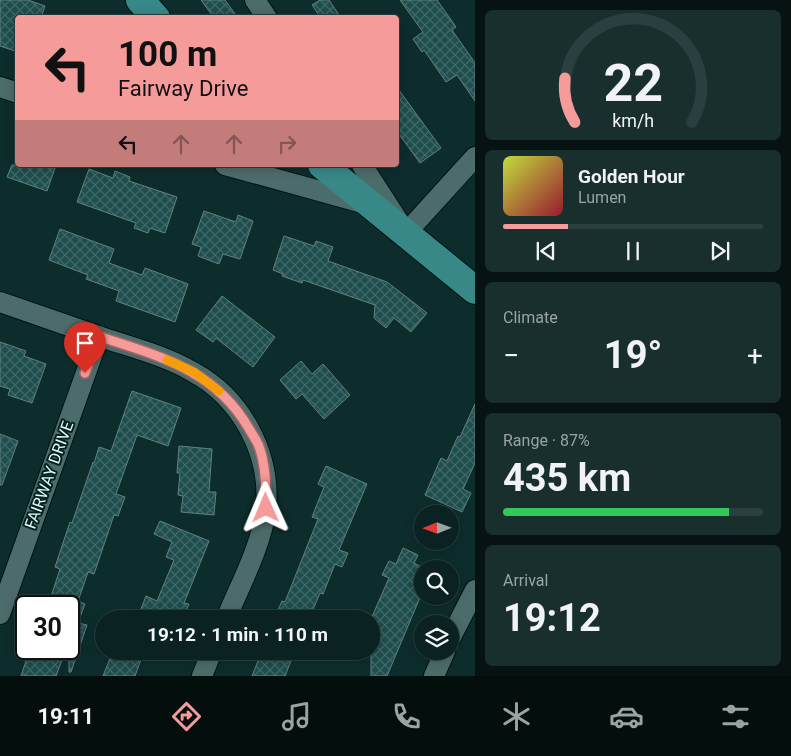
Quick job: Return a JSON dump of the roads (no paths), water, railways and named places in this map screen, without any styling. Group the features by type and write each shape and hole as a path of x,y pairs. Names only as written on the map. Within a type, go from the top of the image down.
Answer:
{"main road":[{"path":"140,0 153,15"},
{"path":"324,167 475,290"}],"street":[{"path":"255,0 265,15"},
{"path":"0,87 15,92"},
{"path":"363,167 406,233 475,157"},
{"path":"232,167 372,205"},
{"path":"0,302 165,359 194,372 217,389 240,412 258,444 265,476 266,508 260,537 230,610"},
{"name":"FAIRWAY DRIVE","path":"0,614 98,336"},
{"path":"459,622 475,590"},
{"path":"202,676 208,660"},
{"path":"434,676 441,660"}]}
